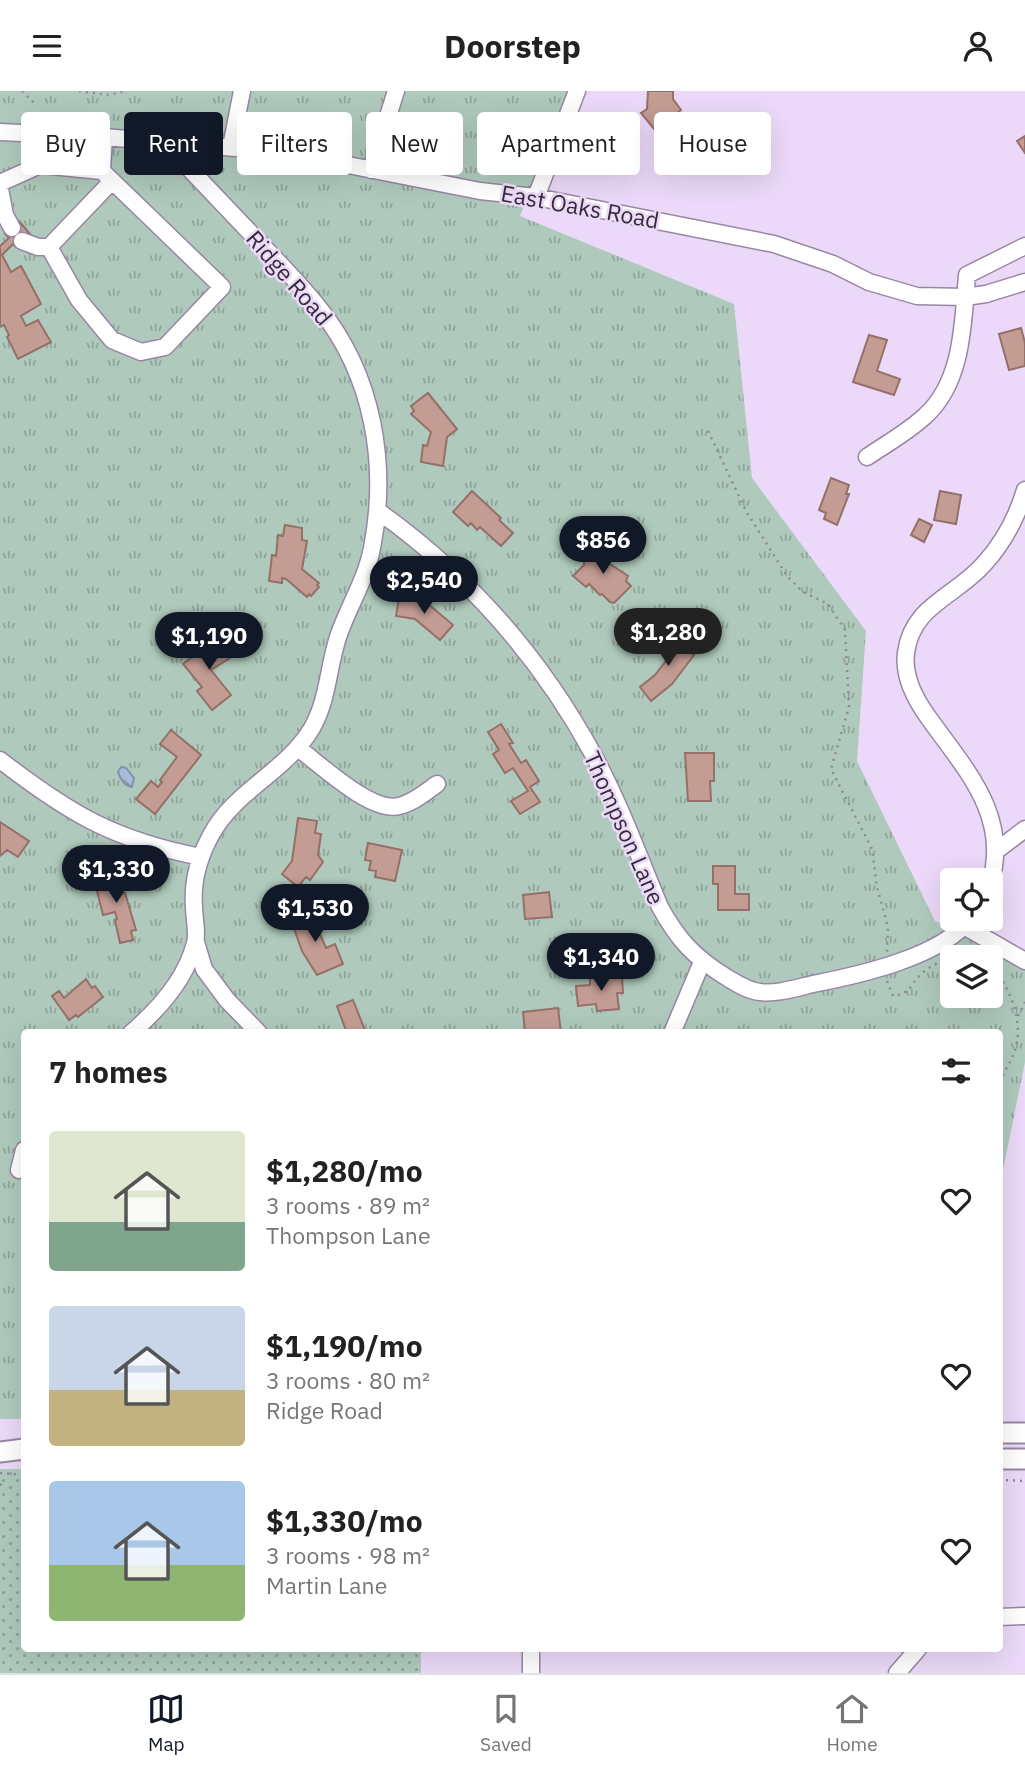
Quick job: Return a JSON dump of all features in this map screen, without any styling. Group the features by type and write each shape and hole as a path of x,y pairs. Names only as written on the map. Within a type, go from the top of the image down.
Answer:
{"main road":[{"path":"1003,1433 1025,1433"},
{"path":"0,1451 21,1449"},
{"path":"1003,1459 1025,1459"}],"street":[{"path":"231,147 242,91"},
{"path":"389,112 396,91"},
{"path":"537,197 577,91"},
{"name":"East Oaks Road","path":"0,132 21,133"},
{"name":"East Oaks Road","path":"223,146 282,152 366,169"},
{"path":"0,183 21,174"},
{"path":"49,247 79,300 112,341 141,352 165,348 222,287 107,176 101,175"},
{"name":"Ridge Road","path":"135,1029 167,996 183,971 196,942 194,896 201,856 211,835 237,800 298,748 312,728 321,708 338,637 362,584 372,551 378,511 378,453 373,422 361,382 338,335 298,283 195,175"},
{"name":"East Oaks Road","path":"397,175 480,191 537,197 774,244 823,260 894,291 944,299 986,294 1025,282"},
{"path":"49,247 107,176"},
{"path":"0,189 5,215 12,228"},
{"path":"22,241 38,247 49,247"},
{"path":"867,457 925,416 947,388 957,360 967,275 1025,246"},
{"path":"995,868 995,829 990,811 980,792 917,702 907,674 905,656 914,625 920,615 965,583 984,565 1013,521 1025,490"},
{"name":"Thompson Lane","path":"378,511 413,536 471,589 514,636 542,672 595,758 660,907 685,946 702,962 738,985 759,992 777,991 839,979 910,959 954,931"},
{"path":"298,748 364,797 386,807 400,806 437,784"},
{"path":"0,760 60,805 102,828 166,850 201,856"},
{"path":"996,851 1025,829"},
{"path":"979,931 1025,961"},
{"path":"196,942 204,969 227,1000 255,1029"},
{"path":"674,1029 702,962"},
{"path":"19,1170 21,1162"},
{"path":"1003,1617 1025,1616"},
{"path":"531,1652 531,1673"},
{"path":"897,1673 915,1652"}],"path":[{"path":"22,91 37,106"},
{"path":"79,91 108,95 127,91"},
{"path":"708,431 747,511 787,576 803,591 828,604 845,630 849,707 831,769 872,849 877,887 888,927 887,956"},
{"path":"886,974 890,991 893,996 898,996 913,988 921,974 940,962"},
{"path":"1003,983 1018,1016 1018,1041 1003,1074"},
{"path":"1018,1016 1025,1002"},
{"path":"0,1473 21,1475"},
{"path":"1003,1480 1025,1481"}],"green space":[{"path":"0,91 570,91 562,112 477,112 477,175 536,175 520,216 734,304 752,478 866,631 857,761 935,921 940,923 940,931 960,931 995,945 940,945 940,1008 1003,1008 1003,948 1025,966 1025,1062 1003,1170 1003,1029 21,1029 21,1419 0,1419"},
{"path":"0,1469 21,1469 21,1652 421,1652 421,1673 0,1673"}],"water":[{"path":"121,767 126,768 134,778 132,787 121,779 118,772"}],"building":[{"path":"648,91 673,91 673,99 681,110 654,112 654,129 641,113 647,109"},
{"path":"1025,136 1025,153 1017,141"},
{"path":"19,221 30,234 16,247 13,244 2,255 11,272 21,266 41,304 21,316 26,326 38,320 51,342 18,359 4,325 0,327 0,246 9,238 5,234"},
{"path":"1021,328 1025,343 1025,366 1009,370 999,334"},
{"path":"869,335 887,340 877,371 900,379 894,395 853,382"},
{"path":"428,393 457,429 447,437 443,466 421,462 423,445 427,446 431,432 411,414 414,411 411,406"},
{"path":"831,478 849,485 846,494 849,494 837,525 824,519 826,513 819,510"},
{"path":"472,491 513,533 501,546 480,527 477,530 471,523 468,526 453,512"},
{"path":"940,491 961,495 956,524 934,520"},
{"path":"919,519 932,525 924,542 911,535"},
{"path":"285,525 302,528 302,540 307,541 302,569 319,583 311,596 309,594 307,597 286,579 282,578 282,583 269,581 272,555 276,556 278,535 283,536"},
{"path":"584,552 601,552 601,556 610,556 610,564 628,576 626,581 631,586 614,603 600,595 589,584 586,587 573,576 584,565"},
{"path":"399,598 427,603 453,625 440,640 415,619 396,616"},
{"path":"207,634 230,658 211,670 231,695 212,710 197,691 202,687 183,664 206,646 200,639"},
{"path":"668,636 694,655 672,684 651,701 640,687 655,675 668,658 658,651"},
{"path":"501,724 521,763 526,760 539,781 530,787 540,802 520,814 511,801 528,791 513,768 505,773 493,754 499,750 488,732"},
{"path":"171,730 201,755 155,814 136,799 151,781 158,787 177,757 160,744"},
{"path":"685,753 714,753 714,781 710,781 711,801 688,801"},
{"path":"298,818 317,821 315,833 321,834 318,855 323,862 310,880 306,877 298,887 282,874 292,861"},
{"path":"0,822 29,841 18,857 7,850 0,856"},
{"path":"368,843 402,850 395,881 375,877 376,871 369,870 371,861 365,860"},
{"path":"713,866 735,866 735,894 749,894 749,910 718,910 718,884 713,884"},
{"path":"116,873 121,894 125,893 136,930 131,931 133,940 120,943 115,912 103,915 94,879"},
{"path":"549,892 552,917 525,919 523,895"},
{"path":"309,909 326,948 335,944 343,964 317,975 302,951 290,917"},
{"path":"602,974 602,978 622,976 623,993 617,993 619,1009 597,1011 596,1004 578,1006 576,986 590,985 590,975"},
{"path":"86,979 103,997 78,1017 76,1015 69,1020 52,996 59,991 64,998"},
{"path":"353,1000 364,1029 346,1029 337,1006"},
{"path":"558,1008 561,1029 525,1029 523,1012"}]}
